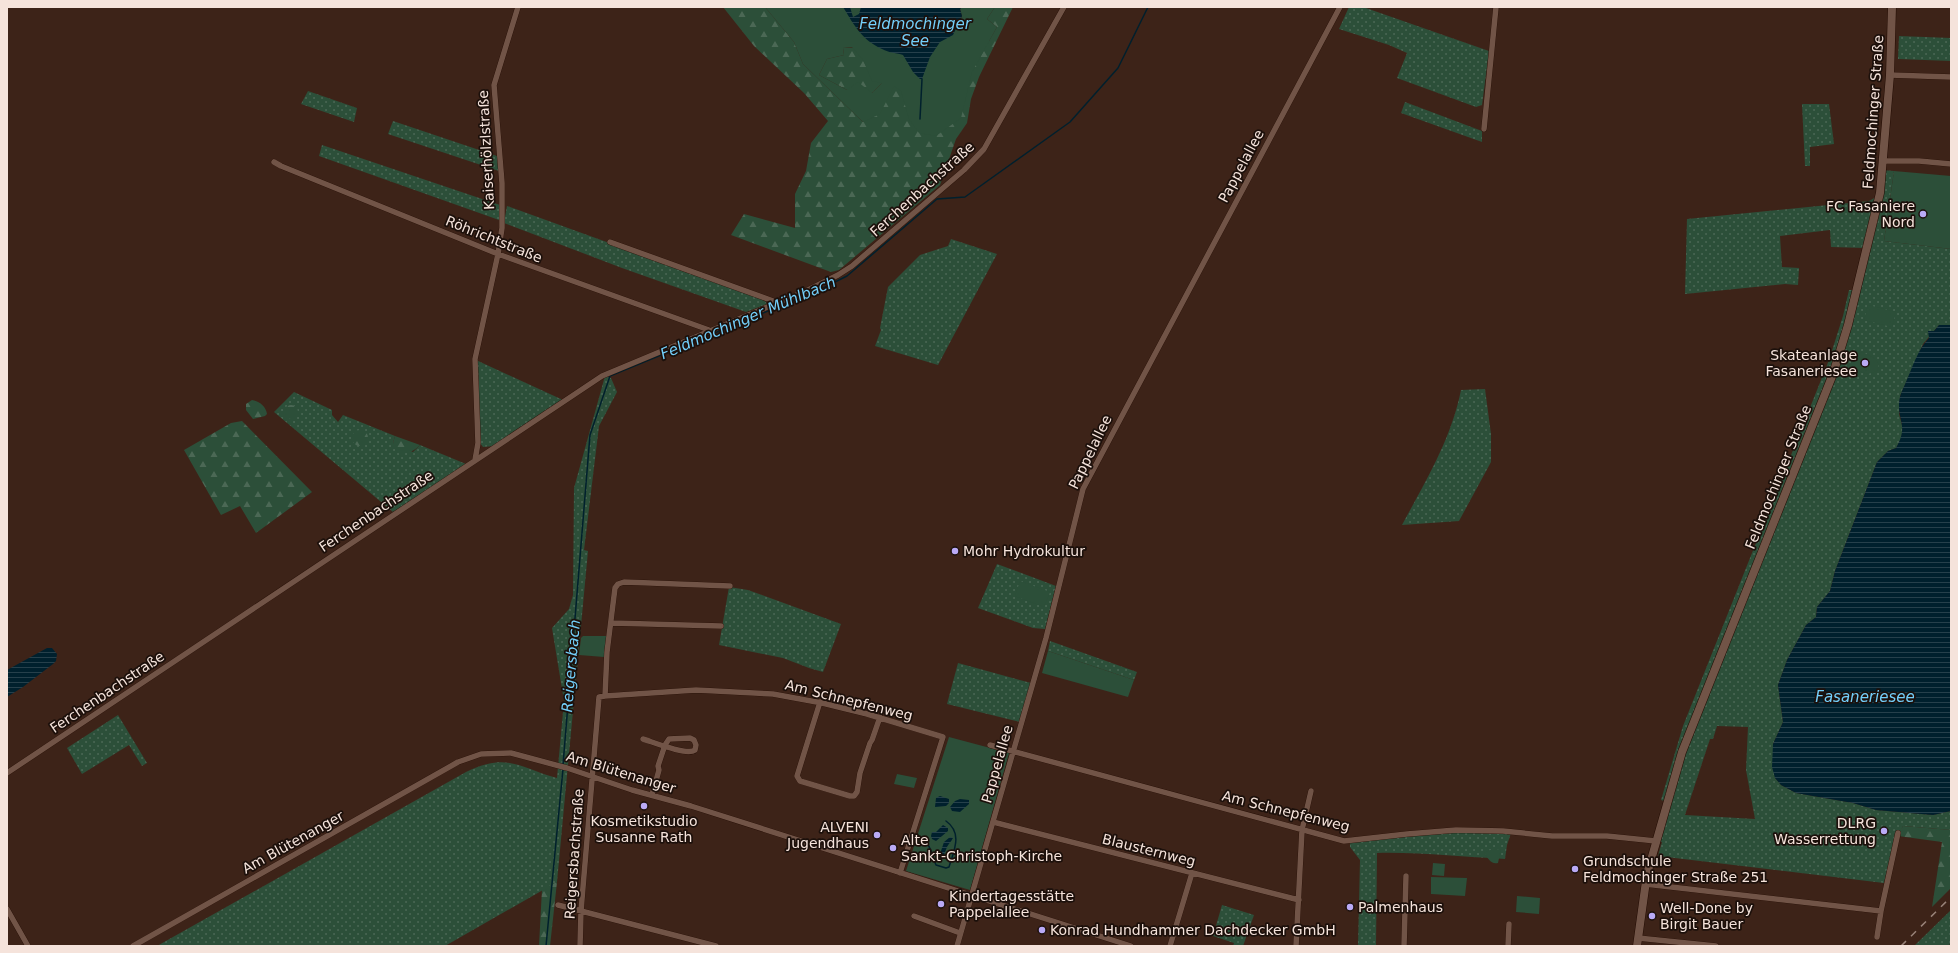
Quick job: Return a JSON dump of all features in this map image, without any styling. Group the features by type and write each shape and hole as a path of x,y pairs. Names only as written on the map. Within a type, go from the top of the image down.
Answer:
{"main road":[{"name":"Feldmochinger Straße","path":"1638,942 1646,884 1656,841 1688,735 1840,352 1877,211 1884,161 1890,75 1892,7"}],"street":[{"name":"Kaiserhölzlstraße","path":"475,460 478,446 475,359 498,254 502,228 502,197 494,84 518,7"},
{"name":"Ferchenbachstraße","path":"7,773 602,376 838,275 852,266 975,160 991,138 1064,7"},
{"name":"Pappelallee","path":"957,946 1012,751 1046,638 1083,489 1340,7"},
{"path":"1484,129 1496,7"},
{"path":"1890,75 1951,77"},
{"path":"1884,161 1919,161 1951,164"},
{"name":"Röhrichtstraße","path":"274,162 498,254 709,330"},
{"path":"610,242 776,302"},
{"path":"478,446 487,452"},
{"name":"Reigersbachstraße","path":"580,946 581,911 599,697 605,696 607,652 612,623 615,588 618,584 624,582 730,586"},
{"path":"612,623 721,626"},
{"name":"Am Schnepfenweg","path":"605,696 668,691 728,691 773,694 820,702 880,717 942,737 900,874"},
{"path":"820,702 797,776 800,780 850,796 854,796 857,792 860,773 880,717"},
{"path":"643,739 665,745 687,752 695,750 696,745 694,740 690,738 669,739 665,745 658,766 659,770 652,795"},
{"name":"Am Schnepfenweg","path":"990,745 1344,841 1456,830 1503,831 1552,836 1607,836 1656,841"},
{"name":"Am Blütenanger","path":"133,946 458,762 481,754 511,753 564,767 1130,946"},
{"path":"1296,946 1302,830 1311,791"},
{"name":"Blausternweg","path":"993,822 1113,854 1299,900"},
{"path":"1877,937 1881,911 1898,833"},
{"path":"1170,946 1192,873"},
{"path":"1404,946 1406,876"},
{"path":"1646,884 1881,911"},
{"path":"558,904 694,943 716,946"},
{"path":"7,909 28,946"},
{"path":"914,916 960,933"},
{"path":"1508,946 1509,924"},
{"path":"1638,942 1715,946"}],"green space":[{"path":"723,7 765,7 794,42 803,64 863,122 882,83 872,93 847,90 819,75 827,59 844,55 843,48 989,41 997,27 987,19 995,7 1013,7 979,77 971,99 967,123 956,139 940,185 839,270 831,272 731,235 744,214 795,228 795,194 806,171 811,143 828,121 804,93 754,46"},
{"path":"765,7 906,7 959,25 962,16 960,9 962,7 995,7 987,19 997,27 972,72 961,118 936,136 919,133 909,119 901,91 894,86 880,114 863,122 803,64 794,42","holes":["852,47 863,60 872,81 882,83 872,93 858,82 847,90 819,75 827,59 844,55 843,48"]},
{"path":"1349,7 1363,7 1489,51 1482,105 1476,107 1397,78 1407,53 1389,45 1339,29"},
{"path":"1899,36 1951,38 1951,61 1898,59"},
{"path":"308,91 357,108 354,122 301,104"},
{"path":"1405,102 1482,131 1482,142 1401,113"},
{"path":"1802,104 1829,104 1834,144 1810,147 1810,166 1805,166"},
{"path":"393,121 497,156 499,171 388,134"},
{"path":"322,145 500,205 499,220 319,156"},
{"path":"1881,170 1894,171 1884,241 1951,249 1951,325 1939,325 1923,344 1900,396 1899,414 1903,429 1901,439 1896,448 1888,451 1877,462 1835,571 1830,591 1817,607 1816,617 1806,625 1787,660 1778,685 1783,722 1773,744 1775,778 1781,785 1796,793 1853,803 1876,810 1933,815 1951,811 1951,830 1903,826 1890,858 1884,883 1658,856 1662,842 1656,841 1667,802 1661,800 1683,726 1829,360 1843,316 1849,290 1854,290 1865,248 1831,247 1830,230 1780,236 1782,267 1799,268 1798,285 1785,284 1685,294 1687,219 1869,201 1876,197","holes":["1717,726 1748,727 1746,770 1755,819 1685,815 1710,739 1713,739"]},
{"name":"FC Fasaniere Nord","path":"1894,171 1951,176 1951,249 1884,241"},
{"path":"507,206 764,299 767,304 746,312 622,268 504,223"},
{"path":"951,239 997,254 938,365 875,346 881,330 880,328 888,287 920,255 948,246"},
{"path":"1868,305 1896,312 1892,327 1864,320"},
{"name":"Skateanlage Fasaneriesee","path":"1863,352 1873,357 1877,361 1877,371 1868,374 1848,368 1858,353"},
{"path":"476,360 563,400 494,446 483,447 480,443"},
{"path":"605,376 611,378 617,392 599,426 584,550 588,551 557,882 445,946 157,946 466,772 480,766 492,763 512,763 557,778 564,701 552,628 569,609 573,595 574,488"},
{"path":"1485,389 1491,434 1491,462 1459,521 1402,525 1428,477 1444,443 1457,408 1461,390"},
{"path":"294,392 332,410 332,415 338,422 343,415 395,436 393,443 413,452 420,445 466,464 393,512 274,412"},
{"path":"252,400 257,401 264,406 267,414 265,416 253,419 246,410 246,404"},
{"path":"291,405 296,407 298,412 296,417 291,419 286,417 284,412 286,407"},
{"path":"242,421 312,492 256,533 240,506 221,515 184,450 231,423"},
{"path":"360,430 366,432 368,438 366,444 360,446 354,444 352,438 354,432"},
{"path":"395,436 420,445 409,452 397,450 393,443"},
{"path":"997,564 1056,586 1045,629 1033,628 978,608"},
{"path":"1020,581 1050,592 1044,607 1015,596"},
{"path":"729,587 748,590 841,624 823,672 783,658 719,645"},
{"path":"583,636 607,636 604,657 579,655 581,638"},
{"path":"1050,641 1137,672 1134,680 1048,651"},
{"path":"1048,651 1134,680 1128,697 1042,673"},
{"path":"958,663 1031,683 1020,722 947,704"},
{"path":"118,715 147,763 142,766 129,745 82,774 67,748"},
{"path":"949,737 1009,753 970,890 906,871"},
{"path":"897,774 917,778 914,788 894,784"},
{"path":"1903,826 1951,830 1951,888 1932,907 1942,842 1898,836"},
{"path":"1456,832 1511,833 1505,859 1425,854 1377,853 1376,946 1358,946 1360,860 1350,847 1350,842"},
{"path":"1501,849 1498,863 1493,863 1484,853 1490,850"},
{"path":"1433,863 1445,864 1444,876 1432,875"},
{"path":"1431,877 1467,878 1465,896 1431,894"},
{"path":"557,882 550,946 539,946 542,889"},
{"path":"1517,896 1540,898 1539,914 1516,912"},
{"path":"1222,905 1254,915 1243,946 1233,946 1234,943 1213,936"},
{"path":"1951,910 1951,943 1948,946 1914,946"}],"water":[{"name":"Feldmochinger See","path":"843,7 850,7 853,17 859,14 861,7 962,7 960,9 962,16 953,35 940,42 930,57 922,79 920,79 913,72 903,55 885,50 864,37"},
{"name":"Fasaneriesee","path":"1939,325 1951,325 1951,811 1933,815 1876,810 1853,803 1796,793 1781,785 1775,778 1772,767 1773,744 1783,722 1778,685 1787,660 1806,625 1816,617 1817,607 1830,591 1835,571 1877,462 1888,451 1896,448 1900,440 1902,433 1899,411 1901,393 1918,353 1929,338 1928,331 1934,331"},
{"path":"47,648 52,648 57,654 56,661 23,687 7,697 7,670"},
{"path":"940,796 949,799 949,803 946,806 935,807 936,798"},
{"path":"960,799 969,800 969,804 960,812 952,811 950,807 955,801"},
{"path":"943,825 948,828 948,831 936,841 932,839 932,832 936,832"},
{"path":"950,837 953,838 941,861 938,860 944,842"}],"waterway":[{"name":"Feldmochinger Mühlbach","path":"563,765 590,435 610,376 819,290 847,276 937,199 965,197 1070,122 1118,68 1148,7"},
{"path":"920,119 922,79"},
{"name":"Reigersbach","path":"546,946 563,769"},
{"path":"926,842 931,850 936,865 946,868 949,867 955,849 956,837 951,826 946,821"}],"railway":[{"path":"1901,946 1951,897"}],"place":[{"name":"FC Fasaniere Nord","path":"1923,214"},
{"name":"Skateanlage Fasaneriesee","path":"1865,363"},
{"name":"Mohr Hydrokultur","path":"955,551"},
{"name":"Kosmetikstudio Susanne Rath","path":"644,806"},
{"name":"DLRG Wasserrettung","path":"1884,831"},
{"name":"ALVENI Jugendhaus","path":"877,835"},
{"name":"Alte Sankt-Christoph-Kirche","path":"893,848"},
{"name":"Grundschule Feldmochinger Straße 251","path":"1575,869"},
{"name":"Kindertagesstätte Pappelallee","path":"941,904"},
{"name":"Palmenhaus","path":"1350,907"},
{"name":"Well-Done by Birgit Bauer","path":"1652,916"},
{"name":"Konrad Hundhammer Dachdecker GmbH","path":"1042,930"}]}
